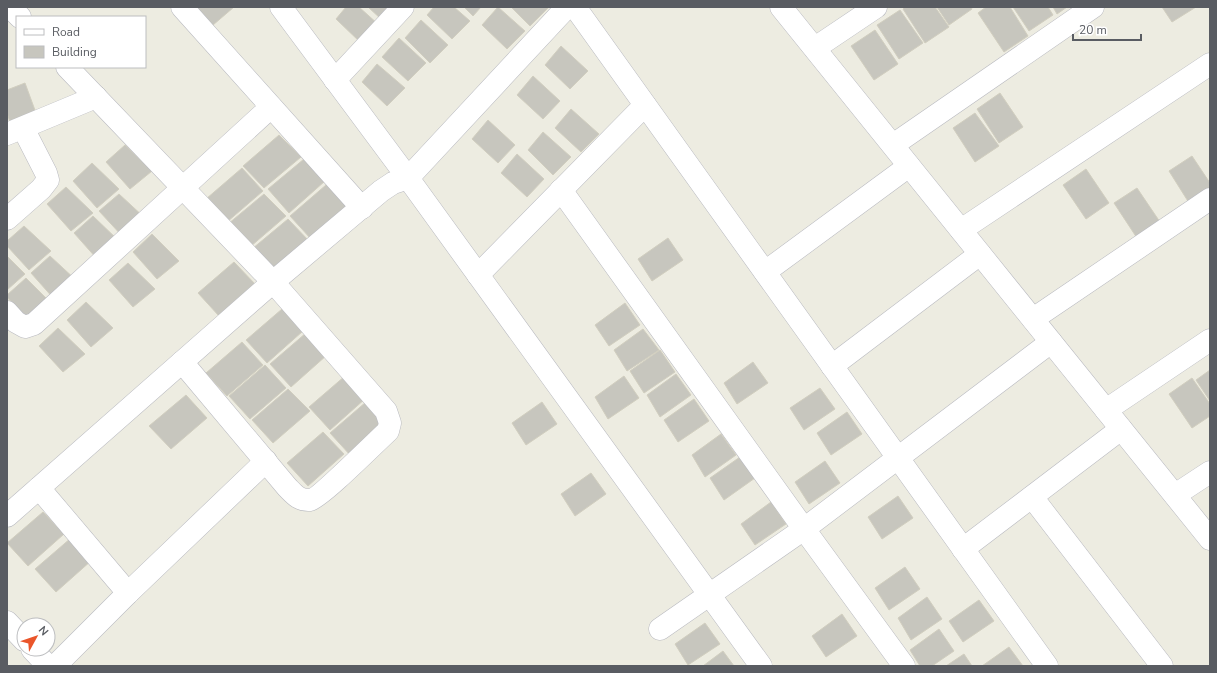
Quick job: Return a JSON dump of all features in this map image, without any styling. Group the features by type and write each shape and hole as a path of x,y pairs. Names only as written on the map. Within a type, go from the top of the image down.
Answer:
{"street":[{"path":"10,7 19,16"},
{"path":"182,7 362,208"},
{"path":"281,7 408,178 761,666"},
{"path":"335,80 403,7"},
{"path":"7,516 273,282 393,183 408,178 567,7"},
{"path":"575,7 1047,666"},
{"path":"781,7 1210,539"},
{"path":"815,48 876,7"},
{"path":"893,145 1093,7"},
{"path":"961,230 1210,64"},
{"path":"69,68 273,282 386,411 390,423 388,431 312,500 300,499 287,487 182,362"},
{"path":"7,219 48,180 46,173 15,131 96,97"},
{"path":"478,275 645,105"},
{"path":"7,312 16,322 24,327 34,324 271,107"},
{"path":"765,272 909,166"},
{"path":"561,190 904,666"},
{"path":"1032,319 1210,199"},
{"path":"832,366 980,254"},
{"path":"1106,410 1210,340"},
{"path":"660,629 804,529 1051,342"},
{"path":"963,549 1121,429"},
{"path":"55,666 128,593 266,461"},
{"path":"1175,495 1210,472"},
{"path":"39,488 128,593"},
{"path":"1032,497 1162,666"},
{"path":"7,622 16,632"},
{"path":"40,657 48,666"}],"building":[{"path":"196,7 234,7 213,25"},
{"path":"346,7 359,7 379,25 361,43 336,19"},
{"path":"368,7 392,7 381,19"},
{"path":"434,7 454,7 470,21 452,39 427,15"},
{"path":"464,7 481,7 473,16"},
{"path":"498,7 525,31 507,49 482,25"},
{"path":"511,7 547,7 548,8 530,26"},
{"path":"905,7 935,7 949,27 925,43 903,9"},
{"path":"937,7 971,7 972,9 949,25"},
{"path":"986,7 1010,7 1028,36 1004,52 978,13"},
{"path":"1013,7 1048,7 1053,15 1029,31"},
{"path":"1053,7 1067,7 1057,14"},
{"path":"1162,7 1196,7 1172,22"},
{"path":"900,10 923,43 899,59 877,25"},
{"path":"421,20 448,45 430,63 405,38"},
{"path":"875,30 898,64 874,80 851,46"},
{"path":"399,38 426,63 408,81 382,57"},
{"path":"561,46 588,71 570,89 545,65"},
{"path":"377,64 405,88 387,106 362,82"},
{"path":"533,76 560,101 543,119 517,95"},
{"path":"25,83 36,113 10,122 7,113 7,90"},
{"path":"1000,93 1023,127 999,143 977,109"},
{"path":"571,109 599,134 581,152 555,128"},
{"path":"975,113 999,146 975,162 953,128"},
{"path":"488,120 515,145 498,163 472,139"},
{"path":"543,132 571,157 553,175 528,150"},
{"path":"279,135 301,157 264,188 243,166"},
{"path":"125,145 152,171 130,189 106,162"},
{"path":"517,154 544,179 527,197 501,173"},
{"path":"1192,156 1210,183 1210,193 1191,206 1169,171"},
{"path":"304,159 325,181 289,213 268,189"},
{"path":"92,163 119,189 97,208 73,181"},
{"path":"242,168 263,191 227,222 206,199"},
{"path":"1086,169 1109,203 1086,219 1063,185"},
{"path":"326,185 348,207 311,239 290,216"},
{"path":"66,187 93,213 71,231 47,204"},
{"path":"1137,188 1160,222 1137,238 1114,203"},
{"path":"119,194 146,219 124,238 99,211"},
{"path":"264,194 286,216 250,247 228,224"},
{"path":"93,216 120,242 98,260 74,233"},
{"path":"288,219 309,241 273,272 252,249"},
{"path":"24,226 51,251 29,270 7,246 7,241"},
{"path":"152,234 179,261 157,279 133,252"},
{"path":"668,238 683,260 652,281 638,259"},
{"path":"7,256 25,274 7,290"},
{"path":"50,256 77,281 55,300 31,273"},
{"path":"234,262 256,285 219,316 198,293"},
{"path":"128,263 155,289 133,307 109,280"},
{"path":"26,278 52,304 30,323 7,297 7,295"},
{"path":"86,302 113,328 91,347 67,320"},
{"path":"625,303 640,325 609,346 595,325"},
{"path":"282,309 303,331 267,363 246,340"},
{"path":"58,328 85,354 63,372 39,346"},
{"path":"643,329 659,350 627,371 614,350"},
{"path":"306,333 327,355 291,387 270,364"},
{"path":"242,342 263,365 227,396 206,373"},
{"path":"660,350 675,372 644,393 630,371"},
{"path":"753,362 768,383 737,404 724,383"},
{"path":"265,365 286,388 250,419 229,396"},
{"path":"1210,370 1210,401 1196,380"},
{"path":"676,374 691,395 660,417 647,395"},
{"path":"345,376 366,398 330,430 309,407"},
{"path":"624,376 639,398 608,419 595,397"},
{"path":"1192,378 1210,404 1210,416 1192,428 1169,394"},
{"path":"820,388 835,409 804,430 790,408"},
{"path":"288,389 310,411 273,443 252,420"},
{"path":"186,395 207,418 171,449 149,426"},
{"path":"694,399 709,421 678,442 664,420"},
{"path":"366,402 388,424 351,456 330,433"},
{"path":"542,402 557,424 526,445 512,423"},
{"path":"847,412 862,434 831,455 817,433"},
{"path":"323,432 344,454 308,486 287,463"},
{"path":"721,434 736,455 705,477 692,455"},
{"path":"740,457 755,478 724,500 710,478"},
{"path":"825,461 840,483 809,504 795,482"},
{"path":"591,473 606,494 575,516 561,494"},
{"path":"898,496 913,518 882,539 868,517"},
{"path":"771,502 786,524 755,545 741,524"},
{"path":"43,512 64,534 28,566 7,543"},
{"path":"71,538 92,560 56,592 35,569"},
{"path":"905,567 920,589 889,610 875,588"},
{"path":"927,597 942,619 911,640 898,618"},
{"path":"979,600 994,621 963,642 949,621"},
{"path":"842,614 857,636 826,657 812,636"},
{"path":"705,623 720,644 688,665 675,644"},
{"path":"939,629 954,651 932,666 920,666 910,650"},
{"path":"1009,647 1023,666 982,666"},
{"path":"723,651 734,666 703,666"},
{"path":"964,654 972,666 946,666"}]}
